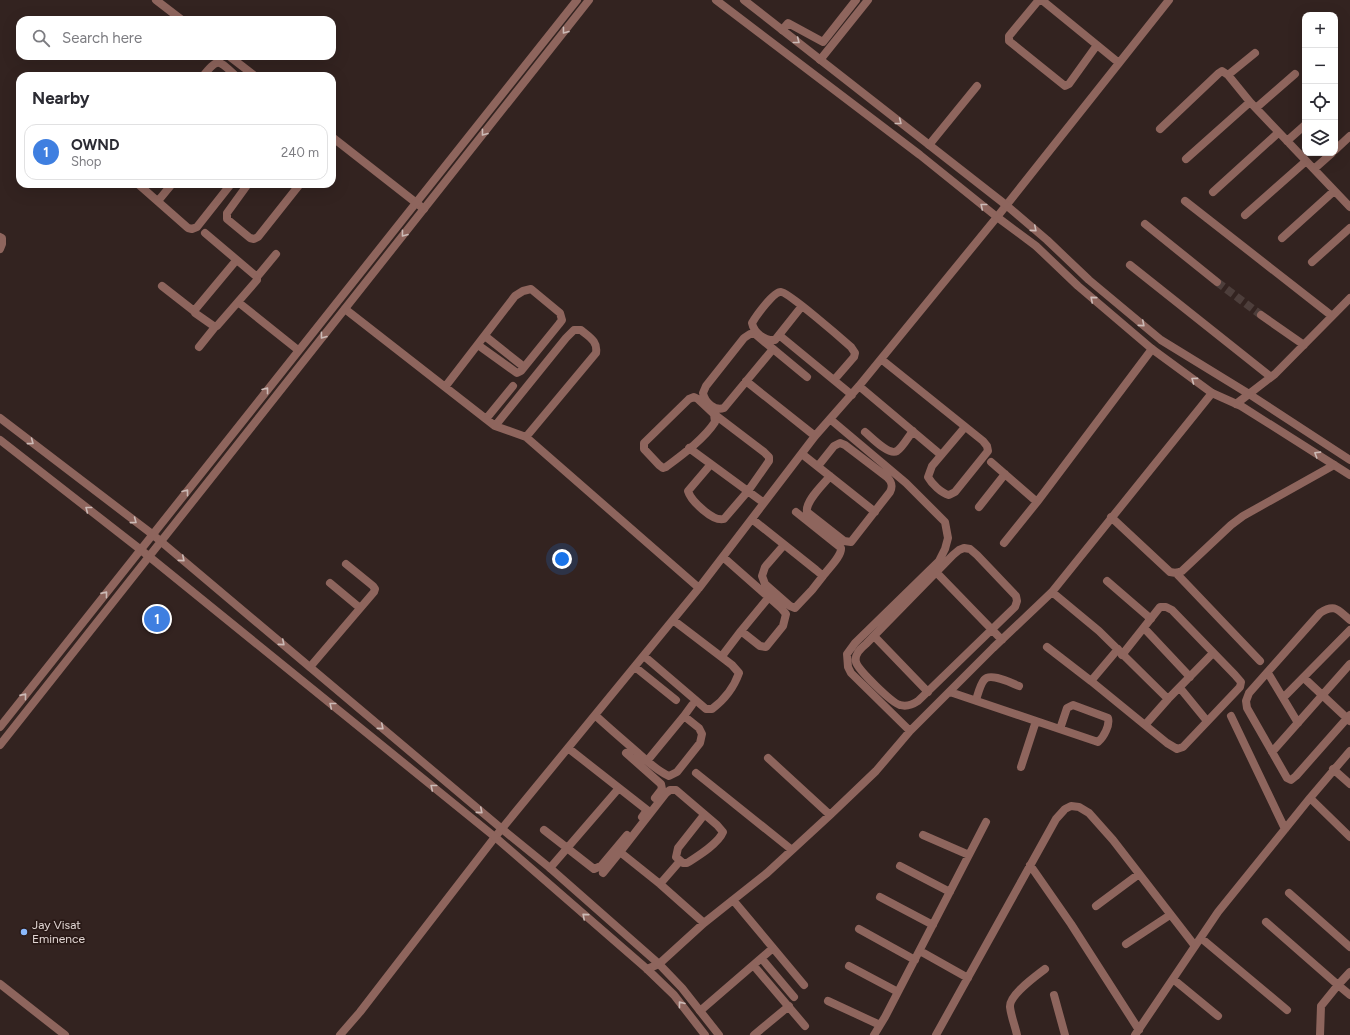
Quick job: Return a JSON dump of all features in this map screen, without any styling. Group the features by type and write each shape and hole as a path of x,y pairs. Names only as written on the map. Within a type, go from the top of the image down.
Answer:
{"street":[{"path":"156,0 177,16"},
{"path":"0,726 577,0"},
{"path":"0,745 589,0"},
{"path":"716,0 920,155 997,217 1036,246 1078,286 1152,349 1212,393 1236,404 1350,475"},
{"path":"744,0 1006,205 1047,240 1089,280 1161,340 1249,394 1350,460"},
{"path":"823,42 856,0"},
{"path":"820,60 868,0"},
{"path":"1097,46 1069,84 1065,86 1009,41 1009,36 1038,0 1043,1 1119,64"},
{"path":"340,1035 494,838 699,588 815,436 852,395 997,217 1170,0"},
{"path":"782,30 788,23 831,47"},
{"path":"1228,75 1254,53"},
{"path":"234,60 250,72"},
{"path":"206,72 212,65 221,63 231,72"},
{"path":"1160,129 1218,73 1222,71 1228,75 1250,102 1305,162 1314,169 1350,207"},
{"path":"1256,108 1295,74"},
{"path":"929,145 977,86"},
{"path":"1186,159 1250,102"},
{"path":"1287,141 1302,128"},
{"path":"1213,192 1278,133"},
{"path":"1338,147 1350,136"},
{"path":"336,142 424,209"},
{"path":"1314,169 1329,156"},
{"path":"1244,215 1305,162"},
{"path":"143,188 192,230 197,227 228,188"},
{"path":"158,201 169,188"},
{"path":"245,188 226,216 227,219 250,238 254,238 258,237 297,188"},
{"path":"1282,238 1334,191"},
{"path":"1185,201 1332,316"},
{"path":"1145,224 1217,282"},
{"path":"1312,262 1350,228"},
{"path":"205,233 257,277"},
{"path":"0,236 2,238 2,244 0,248"},
{"path":"199,347 257,280 257,277 276,254"},
{"path":"194,311 237,261"},
{"path":"1130,265 1271,377"},
{"path":"162,286 215,327"},
{"path":"445,387 515,296 523,291 531,289 560,313 562,320 524,367 517,373 478,345"},
{"path":"802,306 775,340 769,341 765,339 753,328 752,323 755,318 776,293 781,292 788,295 802,306 851,347 855,352 854,357 834,380"},
{"path":"1236,404 1271,377 1350,298"},
{"path":"238,302 298,350"},
{"path":"345,309 495,426 526,437 699,588"},
{"path":"1261,315 1304,345"},
{"path":"495,426 566,338 574,330 581,330 595,342 597,347 596,353 526,437"},
{"path":"773,349 724,408 719,410 716,409 704,399 703,393 706,386 744,338 750,334 755,334 807,377"},
{"path":"779,335 852,395"},
{"path":"485,336 524,367"},
{"path":"1004,543 1037,502 1152,349"},
{"path":"881,359 965,427 987,446 988,450 955,492 949,495 945,494 931,482 928,477 932,466 965,427"},
{"path":"746,381 815,436"},
{"path":"486,419 513,386"},
{"path":"859,386 942,455"},
{"path":"647,969 659,964 704,923 768,873 876,771 910,731 1052,592 1212,393"},
{"path":"711,464 688,491 696,503 714,518 720,520 724,519 748,491 769,460 769,456 694,397 689,399 644,443 644,449 663,468 669,465 712,427 715,422 714,414"},
{"path":"0,418 161,541 310,668 550,868 659,964 682,988 719,1035"},
{"path":"830,419 906,483 945,522 948,538 945,549 939,561 855,643 846,654 848,667 851,673 910,731"},
{"path":"865,432 888,451 893,452 897,451 913,431"},
{"path":"0,440 141,550 494,838 647,969 674,995 705,1035"},
{"path":"818,466 834,446 840,443 845,445 892,482 890,492 851,542 844,541 807,512 806,508 809,501 830,476"},
{"path":"689,448 764,503"},
{"path":"802,454 875,512"},
{"path":"991,462 1037,502"},
{"path":"1111,517 1170,572 1176,573 1182,570 1237,520 1334,465"},
{"path":"979,507 1005,474"},
{"path":"784,545 765,567 762,576 765,584 790,606 795,608 842,551 841,548 796,512"},
{"path":"752,519 822,576"},
{"path":"964,548 970,549 1016,596 1017,601 1015,607 918,701 912,705 898,705 888,698 859,667 855,661 856,656 860,650 936,572 959,550 964,548"},
{"path":"723,557 786,614 783,626 766,647 760,646 741,631"},
{"path":"310,668 374,592 375,589 373,586 346,564"},
{"path":"936,572 1002,640"},
{"path":"1176,573 1260,661"},
{"path":"1107,581 1151,619"},
{"path":"330,583 360,608"},
{"path":"1052,592 1099,631 1168,699"},
{"path":"722,656 768,597"},
{"path":"1048,647 1167,743 1177,749 1183,747 1240,687 1241,682 1172,610 1166,607 1160,607 1144,628 1091,681"},
{"path":"1304,678 1322,696 1349,718 1291,780 1286,778 1247,708 1246,701 1249,693 1320,613 1328,608 1335,608 1350,620"},
{"path":"644,656 706,709 712,710 718,705 735,683 739,673 722,656 673,620"},
{"path":"1144,628 1190,677"},
{"path":"1283,698 1350,630"},
{"path":"874,636 928,692"},
{"path":"1145,725 1213,653"},
{"path":"1272,752 1350,664"},
{"path":"635,667 676,700"},
{"path":"1268,673 1298,723"},
{"path":"976,700 983,682 986,678 992,676 1019,686"},
{"path":"1180,688 1207,721"},
{"path":"950,692 1098,742 1102,739 1109,722 1108,718 1073,705 1067,708 1060,729"},
{"path":"647,761 692,705"},
{"path":"595,715 647,761 669,776 677,772 700,743 702,734 699,728 684,716"},
{"path":"1231,716 1285,828"},
{"path":"1021,767 1036,721"},
{"path":"568,748 647,810"},
{"path":"1030,865 1072,924 1137,1032 1218,912 1333,769 1350,751"},
{"path":"544,830 594,869 601,866 647,810 662,789 661,784 626,752"},
{"path":"768,758 830,815"},
{"path":"1333,769 1350,784"},
{"path":"696,773 792,850"},
{"path":"550,868 619,788"},
{"path":"603,873 666,793 670,790 676,790 717,825 723,832 722,836 698,856 687,863 683,863 676,858 678,848 704,815"},
{"path":"1310,798 1350,837"},
{"path":"936,1035 1056,819 1065,809 1072,806 1079,807 1089,813 1113,840 1195,946"},
{"path":"874,1035 920,951 986,822"},
{"path":"923,835 969,855"},
{"path":"620,852 660,884 704,923"},
{"path":"660,884 680,861"},
{"path":"900,866 950,892"},
{"path":"1096,906 1139,874"},
{"path":"1289,893 1350,947"},
{"path":"880,897 933,925"},
{"path":"732,900 804,985"},
{"path":"1126,944 1170,915"},
{"path":"1266,922 1350,995"},
{"path":"859,929 915,960"},
{"path":"1201,938 1287,1010"},
{"path":"700,1011 754,966 773,948"},
{"path":"920,951 968,978"},
{"path":"762,959 794,997"},
{"path":"754,966 805,1026"},
{"path":"849,966 898,992"},
{"path":"1017,1035 1010,1006 1012,999 1045,969"},
{"path":"1320,1035 1321,1006 1350,972"},
{"path":"1173,979 1218,1016"},
{"path":"0,984 65,1035"},
{"path":"1054,995 1065,1035"},
{"path":"828,1001 880,1025"},
{"path":"754,1035 789,1006"}],"tunnel":[{"path":"1217,282 1261,315"}],"place":[{"name":"OWND","path":"157,619"},
{"name":"Jay Visat Eminence","path":"24,932"}]}
